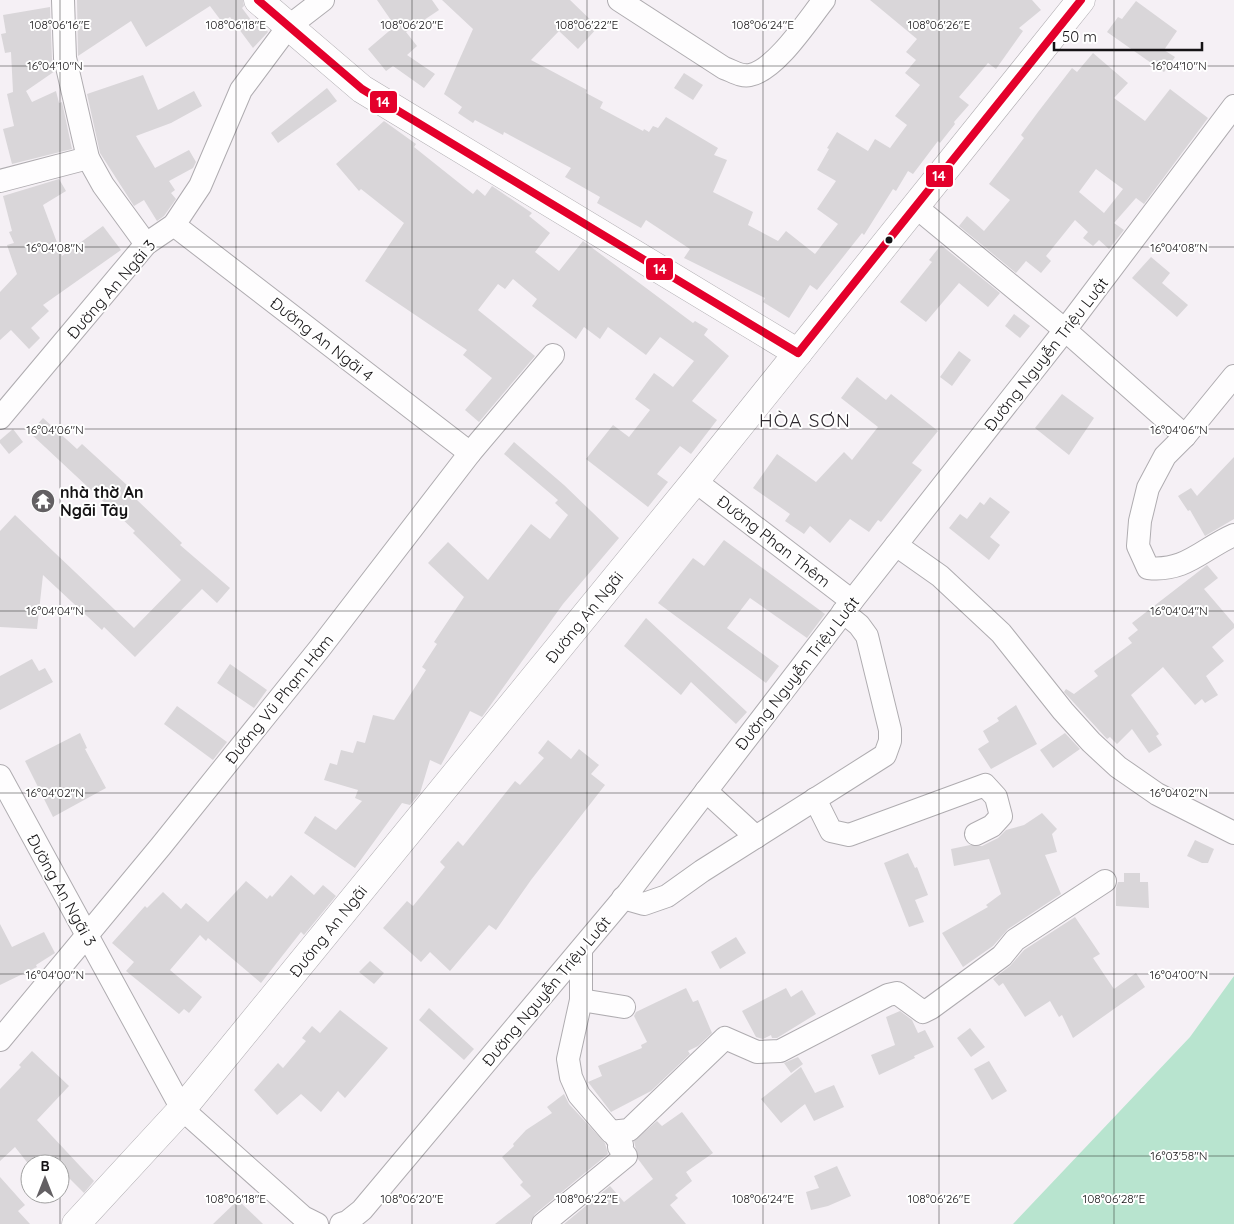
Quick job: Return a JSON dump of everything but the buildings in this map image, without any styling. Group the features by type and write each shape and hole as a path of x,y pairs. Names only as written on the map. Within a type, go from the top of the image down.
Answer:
{"main road":[{"path":"258,0 362,89 798,353"},
{"name":"Đường An Ngãi","path":"76,1224 182,1109 695,481 1081,0"}],"street":[{"path":"63,0 65,58 88,158 103,185 146,244"},
{"name":"Đường An Ngãi 3","path":"0,418 146,244 174,225 200,186 241,90 288,27 324,0"},
{"path":"619,0 724,68 740,75 750,75 772,63 824,0"},
{"name":"Đường Nguyễn Triệu Luật","path":"341,1224 348,1222 362,1210 623,898 1065,330 1234,106"},
{"path":"0,181 88,158"},
{"path":"916,206 1065,330 1185,436"},
{"name":"Đường An Ngãi 4","path":"174,225 470,454"},
{"name":"Đường Vũ Phạm Hàm","path":"0,1040 320,648 470,454 553,355"},
{"path":"1234,376 1185,436 1165,456 1148,488 1140,521 1138,546 1148,568 1161,569 1185,564 1234,535"},
{"name":"Đường Phan Thêm","path":"623,898 644,904 657,901 756,836 881,759 888,751 890,741 886,713 867,636 848,607 695,481"},
{"path":"896,545 940,576 1001,633 1063,711 1091,742 1118,767 1157,794 1209,818 1234,833"},
{"name":"Đường An Ngãi 3","path":"0,776 182,1109"},
{"path":"815,799 831,831 849,834 985,784 989,786 996,797 1001,816 992,826 976,834"},
{"path":"706,791 756,836"},
{"path":"544,1224 626,1156 619,1147 622,1145 616,1137 629,1130 725,1038 757,1052 780,1051 888,994 897,993 923,1012 1002,956 1014,940 1105,881"},
{"path":"581,950 581,1000 568,1059 571,1077 579,1095 611,1132 623,1132"},
{"path":"581,1000 624,1007"},
{"path":"182,1109 306,1222"}],"green space":[{"path":"1234,976 1234,1224 1013,1224 1190,1037"}],"transit line":[{"name":"14","path":"258,0 362,89 798,353"},
{"name":"14","path":"798,353 1081,0"}],"place":[{"name":"nhà thờ An Ngãi Tây","path":"43,501"}],"district":[{"name":"HÒA SƠN","path":"805,420"}]}
